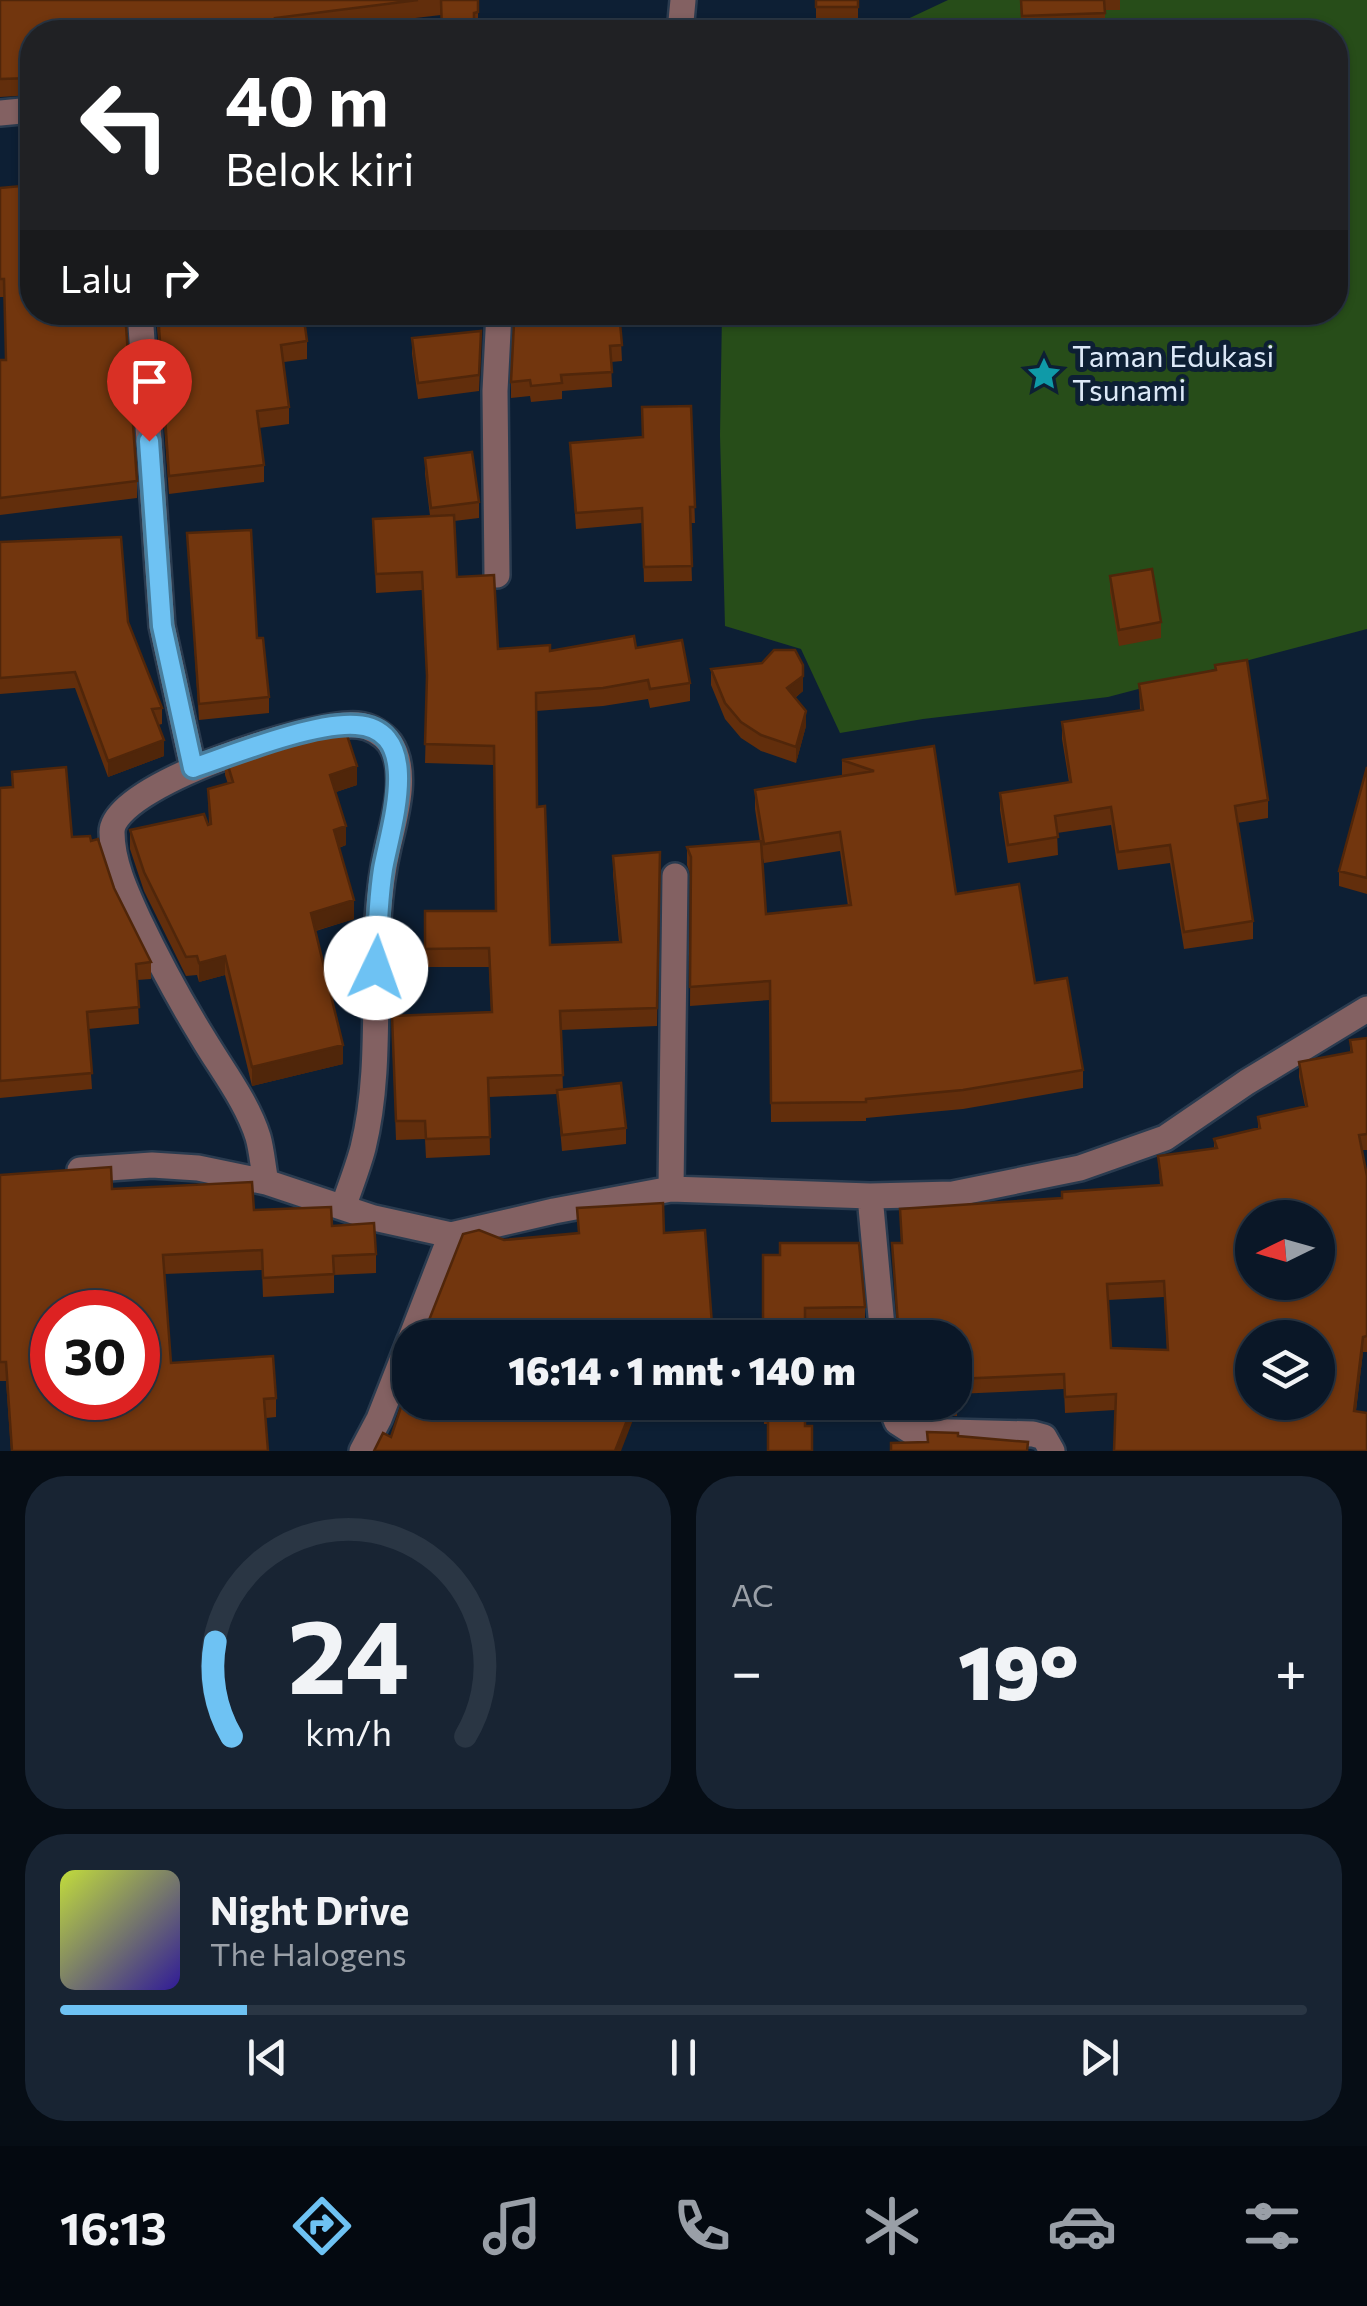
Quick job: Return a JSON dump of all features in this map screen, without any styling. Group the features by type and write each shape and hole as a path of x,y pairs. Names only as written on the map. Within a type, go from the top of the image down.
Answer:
{"street":[{"path":"141,325 162,626 193,768"},
{"path":"497,574 498,325"},
{"path":"266,1182 258,1137 240,1099 158,960 126,892 112,838 113,820 124,807 193,768 263,744 343,725 371,727 390,744 399,787 383,869 370,1094 363,1147 344,1206"},
{"path":"672,1190 676,876"},
{"path":"57,1172 152,1165 198,1168 266,1182 374,1218 451,1235 672,1190 870,1196 953,1194 1080,1168 1165,1138 1247,1082 1367,1009"},
{"path":"870,1196 881,1320"},
{"path":"417,1320 451,1235"},
{"path":"362,1451 392,1385"},
{"path":"896,1420 911,1431 1033,1434 1044,1437 1052,1451"}],"green space":[{"name":"Taman Edukasi Tsunami","path":"948,0 1367,0 1367,629 1108,697 840,733 801,649 725,626 722,325 1348,325 1348,20 906,20"}],"building":[{"path":"0,0 418,0 275,20 20,20 20,78 0,79"},
{"path":"441,0 478,0 474,20 442,20"},
{"path":"816,0 858,0 858,7 816,7"},
{"path":"1021,0 1104,0 1105,13 1022,16"},
{"path":"20,186 20,325 126,325 137,481 0,498 0,360 6,360 4,279 0,279 0,188"},
{"path":"159,325 305,325 307,341 281,345 289,407 257,411 264,465 169,476"},
{"path":"514,325 620,325 622,345 610,346 612,372 561,375 562,383 531,386 530,380 511,382"},
{"path":"481,331 479,375 418,383 412,338"},
{"path":"691,406 695,507 690,507 692,566 644,567 642,508 576,513 570,443 643,437 642,407"},
{"path":"472,452 479,502 431,508 425,458"},
{"path":"454,515 457,577 494,575 498,649 550,645 550,651 634,636 636,648 682,640 690,683 650,689 648,680 536,693 537,807 545,806 550,945 621,942 613,856 660,852 657,1008 560,1011 563,1075 488,1078 490,1137 426,1139 425,1121 396,1121 392,1016 492,1012 489,948 425,949 425,911 496,911 494,746 425,744 427,676 422,572 376,574 373,519"},
{"path":"251,530 257,638 263,638 269,697 199,704 187,533"},
{"path":"121,537 128,622 162,708 152,709 164,740 108,761 75,672 0,678 0,542"},
{"path":"1152,569 1161,622 1119,630 1110,576"},
{"path":"774,650 795,650 803,665 803,676 787,688 806,711 796,747 761,735 741,722 725,703 711,669 762,663"},
{"path":"1247,660 1268,800 1235,806 1253,921 1184,932 1170,845 1118,852 1111,807 1055,816 1058,837 1008,845 1000,793 1071,782 1062,722 1143,710 1139,684 1216,670 1215,665"},
{"path":"345,729 357,766 330,775 346,826 334,830 354,900 311,913 343,1045 252,1067 225,956 199,963 197,956 186,957 144,872 130,830 204,814 208,825 211,824 208,789 233,782 225,756 274,741 276,751"},
{"path":"934,746 956,894 1019,884 1035,983 1067,978 1083,1070 866,1102 771,1103 770,981 690,987 691,857 687,847 761,841 766,914 851,905 840,832 764,844 755,790 874,771 842,760"},
{"path":"66,767 72,837 98,839 114,888 151,962 136,964 139,1007 87,1012 92,1073 0,1081 0,788 13,787 12,772"},
{"path":"1367,767 1367,878 1339,871"},
{"path":"1367,1038 1367,1134 1359,1135 1367,1176 1367,1336 1363,1337 1354,1411 1367,1413 1367,1451 1114,1451 1116,1394 1065,1397 1064,1374 972,1378 972,1320 898,1320 892,1243 902,1243 900,1209 1062,1198 1062,1192 1162,1185 1158,1156 1217,1148 1214,1139 1260,1128 1258,1117 1307,1106 1299,1062 1352,1052 1350,1040","holes":["1164,1281 1168,1350 1111,1348 1107,1284"]},
{"path":"621,1083 626,1128 562,1135 557,1090"},
{"path":"111,1167 112,1189 252,1182 254,1210 331,1207 332,1226 374,1223 376,1254 333,1256 334,1274 263,1278 262,1250 163,1255 171,1363 273,1356 276,1398 264,1399 268,1451 12,1451 6,1362 0,1362 0,1175"},
{"path":"663,1203 664,1233 705,1230 712,1320 429,1320 463,1234 479,1230 504,1240 579,1233 577,1208"},
{"path":"780,1243 859,1243 865,1307 805,1308 805,1320 763,1320 763,1255 780,1255"},
{"path":"397,1420 627,1420 615,1451 374,1451 383,1433 391,1437"},
{"path":"768,1420 805,1420 805,1426 812,1426 812,1451 768,1451"},
{"path":"927,1432 1028,1442 1027,1451 891,1451 891,1443 928,1442"}],"place":[{"name":"Taman Edukasi Tsunami","path":"1044,374"}],"route":[{"path":"149,441 162,626 193,768 263,744 343,725 371,727 390,744 399,787 383,869 376,968"}]}
